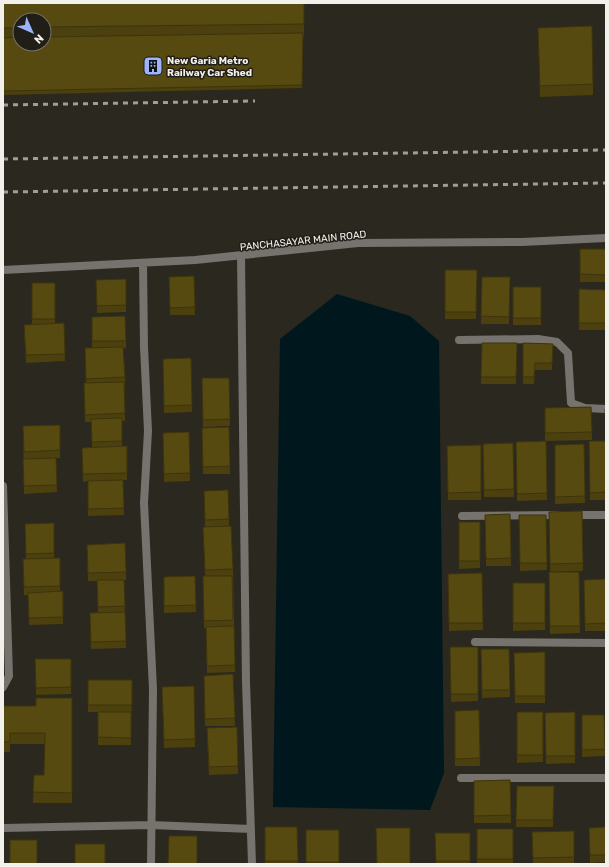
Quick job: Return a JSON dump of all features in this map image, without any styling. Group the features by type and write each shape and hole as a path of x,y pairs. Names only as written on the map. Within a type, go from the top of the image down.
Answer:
{"street":[{"name":"PANCHASAYAR MAIN ROAD","path":"3,270 143,263 241,256 358,243 522,242 606,238"},
{"path":"241,256 246,682 252,864"},
{"path":"143,263 144,347 148,431 144,503 153,689 151,864"},
{"path":"459,340 538,340 557,342 568,353 571,403 585,408 606,409"},
{"path":"3,486 9,676 3,687"},
{"path":"462,516 606,515"},
{"path":"475,642 606,643"},
{"path":"461,778 606,778"},
{"path":"3,828 151,825 251,829"}],"water":[{"path":"337,294 410,316 439,341 444,773 430,810 273,807 280,339"}],"building":[{"path":"3,3 304,3 304,24 52,27 52,12 12,12 12,28 3,28"},
{"path":"592,26 593,84 540,86 538,28"},
{"path":"303,33 302,85 3,91 3,38 12,37 12,52 52,52 52,37"},
{"path":"580,249 606,249 606,275 580,274"},
{"path":"445,270 477,270 476,312 445,312"},
{"path":"194,276 195,307 170,308 169,277"},
{"path":"482,277 510,277 509,317 481,316"},
{"path":"126,279 126,305 97,306 96,280"},
{"path":"32,283 55,283 55,319 32,319"},
{"path":"513,287 541,287 541,318 513,318"},
{"path":"579,289 606,290 606,323 579,323"},
{"path":"125,316 126,341 92,341 92,317"},
{"path":"64,323 65,354 26,355 24,325"},
{"path":"482,343 517,343 516,377 481,377"},
{"path":"523,343 553,344 552,363 535,363 534,377 523,377"},
{"path":"123,347 125,377 86,379 85,348"},
{"path":"191,358 192,405 164,406 163,359"},
{"path":"202,378 229,378 230,419 203,420"},
{"path":"124,382 125,413 85,415 84,383"},
{"path":"591,407 592,432 545,433 545,408"},
{"path":"605,409 606,409 606,436"},
{"path":"122,418 122,441 92,442 91,419"},
{"path":"60,425 60,450 24,452 23,426"},
{"path":"229,427 230,466 203,467 202,428"},
{"path":"189,432 190,473 164,474 163,433"},
{"path":"546,441 547,493 517,494 516,442"},
{"path":"589,441 606,441 606,492 590,493"},
{"path":"513,443 514,489 484,490 483,444"},
{"path":"584,444 585,496 555,497 555,445"},
{"path":"481,445 481,492 448,493 447,446"},
{"path":"127,446 127,473 83,474 82,448"},
{"path":"56,458 57,485 24,486 23,459"},
{"path":"123,480 124,508 88,509 88,481"},
{"path":"228,490 229,519 205,520 204,491"},
{"path":"582,511 583,563 550,564 549,512"},
{"path":"510,514 511,558 486,559 485,515"},
{"path":"519,515 546,515 547,563 520,563"},
{"path":"459,522 480,522 480,561 459,561"},
{"path":"54,523 54,553 26,554 25,524"},
{"path":"231,526 233,569 205,570 203,527"},
{"path":"125,543 126,572 88,573 87,545"},
{"path":"60,558 60,586 24,587 23,559"},
{"path":"549,572 579,572 580,626 550,626"},
{"path":"482,573 483,623 449,623 448,574"},
{"path":"195,576 196,605 164,606 164,577"},
{"path":"203,576 232,576 233,620 204,621"},
{"path":"606,579 606,623 585,624 584,580"},
{"path":"97,580 124,580 125,606 98,607"},
{"path":"513,583 545,583 545,623 513,623"},
{"path":"63,591 63,617 29,618 28,593"},
{"path":"125,612 126,641 91,642 90,613"},
{"path":"234,626 235,665 207,666 206,627"},
{"path":"450,647 478,647 478,694 451,694"},
{"path":"481,649 509,649 510,690 482,690"},
{"path":"545,652 545,696 515,696 514,653"},
{"path":"35,659 71,659 71,687 36,688"},
{"path":"233,674 235,718 205,719 204,676"},
{"path":"88,680 132,680 132,705 88,705"},
{"path":"194,686 195,739 164,740 162,687"},
{"path":"36,698 72,698 72,793 33,792 34,775 44,775 45,733 10,733 10,742 3,742 3,706 36,706"},
{"path":"479,710 480,758 455,759 455,711"},
{"path":"98,712 131,712 131,738 98,737"},
{"path":"517,712 543,712 543,755 517,755"},
{"path":"575,712 575,756 546,756 545,713"},
{"path":"582,715 604,715 605,749 582,750"},
{"path":"237,727 238,766 209,767 207,728"},
{"path":"510,780 511,815 474,816 474,781"},
{"path":"517,786 554,786 553,820 516,820"},
{"path":"265,827 297,827 298,861 265,861"},
{"path":"606,827 606,855 590,855 589,828"},
{"path":"376,828 410,828 410,864 377,864"},
{"path":"477,829 513,829 513,859 477,859"},
{"path":"306,830 339,830 339,862 306,862"},
{"path":"574,831 574,857 533,858 532,832"},
{"path":"435,833 470,833 470,861 436,861"},
{"path":"169,836 197,836 197,864 168,864"},
{"path":"10,840 37,840 37,864 10,864"},
{"path":"75,844 105,844 105,864 75,864"}],"railway":[{"path":"3,105 255,101"},
{"path":"3,159 606,150"},
{"path":"3,192 606,183"}],"place":[{"name":"New Garia Metro Railway Car Shed","path":"153,66"}]}
